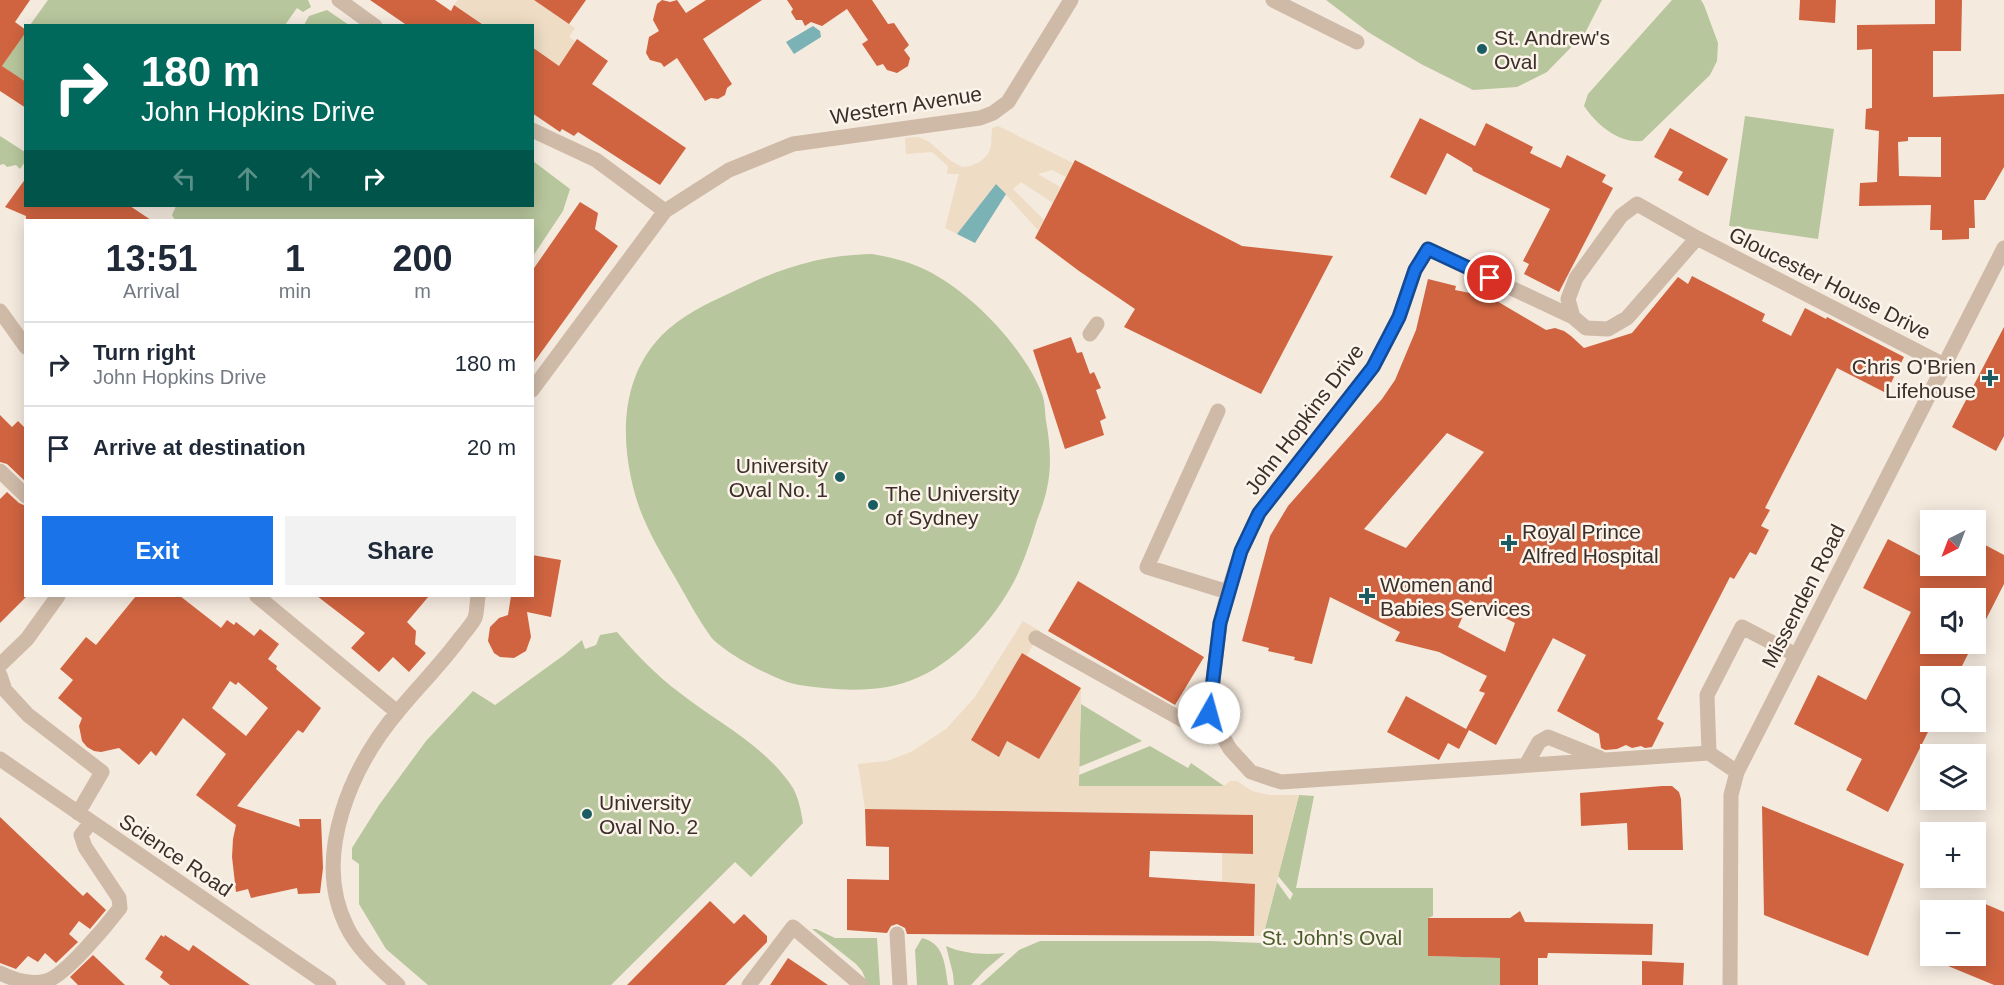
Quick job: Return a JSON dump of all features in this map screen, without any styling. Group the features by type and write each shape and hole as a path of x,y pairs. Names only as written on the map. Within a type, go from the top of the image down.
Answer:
{"street":[{"path":"339,0 372,24"},
{"name":"Western Avenue","path":"665,211 729,170 793,144 980,118 993,113 1008,102 1071,0"},
{"path":"1273,0 1357,42"},
{"path":"534,131 596,160 665,211 534,387"},
{"name":"Gloucester House Drive","path":"1573,317 1568,299 1576,278 1621,216 1637,204 1697,238 1944,365"},
{"path":"1573,317 1586,328 1608,329 1627,318 1697,238"},
{"name":"Missenden Road","path":"1730,985 1731,795 1737,772 2004,248"},
{"name":"John Hopkins Drive","path":"1573,317 1428,249 1415,270 1399,317 1373,367 1259,513 1241,551 1220,623 1209,713 1230,749 1251,772 1281,782 1709,753"},
{"path":"0,311 24,344"},
{"path":"1218,411 1147,567 1228,592"},
{"path":"0,471 24,494"},
{"path":"0,665 27,639 57,597"},
{"path":"258,597 397,712"},
{"path":"398,985 362,950 347,928 333,882 336,836 351,785 374,742 397,712 451,651 475,618 478,597"},
{"path":"1737,772 1709,753 1707,695 1742,627 1796,655"},
{"path":"1036,638 1204,732 1215,726"},
{"path":"0,675 5,690 28,716 102,772 78,813"},
{"path":"1526,765 1539,742 1548,737 1605,760"},
{"name":"Science Road","path":"0,759 320,983"},
{"path":"0,973 22,983 47,981 62,972 120,908 119,898 85,847 81,835 91,822"},
{"path":"749,985 793,927 861,985"},
{"path":"897,934 900,985"}],"green space":[{"path":"48,0 308,0 311,7 303,12 297,8 286,24 31,24"},
{"name":"St. Andrew's Oval","path":"1326,0 1602,0 1585,33 1547,72 1517,87 1473,90 1421,64 1368,32"},
{"path":"1672,0 1701,0 1718,43 1717,61 1710,75 1642,141 1625,139 1602,126 1589,113 1584,106 1588,94"},
{"path":"327,10 348,24 305,24 309,16"},
{"path":"24,34 24,81 2,66"},
{"path":"1745,116 1834,129 1818,239 1729,226"},
{"path":"0,136 24,151 24,163 20,169 16,165 7,167 4,164 0,165"},
{"path":"534,162 570,189 563,211 534,254 534,219 174,219 172,215 176,207 534,207"},
{"name":"University Oval No. 1","path":"872,254 911,264 941,278 976,305 1009,339 1034,376 1043,397 1049,446 1049,480 1029,546 1011,587 978,633 949,659 919,677 875,689 845,690 799,685 765,673 727,651 711,637 702,623 659,549 638,505 627,452 627,410 638,370 648,352 669,328 686,316 748,284 782,270 816,260"},
{"name":"University Oval No. 2","path":"617,632 671,686 741,736 782,773 793,788 803,823 751,877 735,862 611,985 428,985 386,949 359,904 359,864 352,859 352,848 379,805 426,741 473,691 495,705 582,640 585,649 596,645 600,635"},
{"path":"1081,704 1142,741 1079,767"},
{"path":"1150,746 1188,768 1191,763 1224,786 1079,786 1079,775"},
{"name":"St. John's Oval","path":"1299,795 1314,796 1296,888 1433,888 1433,916 1428,918 1428,956 1500,958 1500,985 980,985 1019,950 1040,941 1262,943 1268,941 1269,936 1263,936 1277,882 1290,900 1293,894 1278,876"},
{"path":"812,929 835,938 877,938 880,985 868,985 856,964"},
{"path":"922,938 930,941 940,950 948,985 917,985 915,950"},
{"path":"946,946 975,953 1005,953 971,985 954,985"}],"shaded area":[{"path":"458,0 534,0 575,28 569,37 576,42 559,66 534,50 534,24 483,24 454,5"},
{"path":"998,126 1073,163 1066,177 1052,170 1038,174 1060,187 1053,203 1021,182 1013,189 1044,220 1038,230 996,184 957,234 945,228 959,174 947,174 948,166 932,152 906,154 905,138 918,137 928,141 951,161 962,167 970,166 980,162 988,154 991,147 992,128"},
{"path":"1023,621 1040,631 1027,656 1022,653 1007,741 1039,759 1081,688 1079,786 1224,786 1230,781 1237,781 1252,791 1269,795 1299,795 1263,936 1254,936 1255,884 1222,882 1222,853 1253,854 1253,815 865,809 858,764 887,761 911,752 946,729 975,697"}],"water":[{"path":"813,26 820,31 821,37 794,54 786,42"},
{"path":"996,184 1006,194 975,243 957,234"}],"building":[{"path":"0,0 30,0 15,22 24,29 24,35 2,66 24,81 24,107 0,91"},
{"path":"370,0 435,0 451,11 454,5 482,24 405,24"},
{"path":"534,0 586,0 569,24"},
{"path":"662,0 670,2 677,0 686,13 706,0 762,0 703,39 732,84 727,88 725,95 718,99 711,98 705,101 677,58 664,67 661,63 650,60 646,53 649,37 659,31 653,20 657,4"},
{"path":"787,0 872,0 888,24 894,23 909,45 904,50 910,58 908,66 897,73 887,70 883,64 877,66 862,44 868,40 847,9 822,26 811,22 805,26 802,20 796,20"},
{"path":"1800,0 1836,0 1835,23 1799,20"},
{"path":"1935,0 1962,0 1961,51 1933,51 1933,97 2004,94 2004,167 1985,200 1974,200 1975,228 1969,228 1969,239 1942,240 1942,230 1930,230 1931,205 1859,206 1860,183 1877,182 1879,131 1865,129 1866,109 1872,108 1872,49 1857,50 1857,25 1935,24","holes":["1908,137 1941,137 1941,177 1899,176 1898,142 1908,141"]},
{"path":"577,39 608,61 592,84 686,148 660,185 578,132 574,136 562,129 560,132 534,114 534,48 559,66"},
{"path":"1420,118 1475,146 1486,123 1533,147 1530,153 1561,168 1567,155 1606,175 1602,182 1613,188 1559,292 1524,274 1529,264 1523,261 1550,209 1473,171 1472,168 1447,153 1426,195 1390,177"},
{"path":"1670,128 1728,159 1708,196 1678,180 1683,172 1654,157"},
{"path":"1075,160 1242,246 1333,256 1261,394 1124,327 1135,309 1035,238"},
{"path":"24,181 24,207 132,207 150,219 26,219 26,216 5,207"},
{"path":"580,202 598,213 595,229 618,246 534,362 534,268"},
{"path":"1692,276 1765,314 1762,321 1791,336 1805,308 1904,357 1886,393 1837,368 1765,508 1770,510 1761,526 1769,530 1756,555 1750,552 1734,579 1730,577 1657,719 1664,723 1652,747 1632,748 1626,745 1617,749 1605,750 1601,748 1599,734 1557,711 1586,655 1553,638 1496,745 1469,730 1459,749 1448,743 1439,760 1387,732 1406,696 1466,729 1485,693 1479,691 1487,676 1439,652 1395,641 1400,632 1330,597 1312,664 1294,660 1295,657 1268,651 1269,648 1242,641 1270,536 1288,506 1382,399 1395,380 1416,330 1428,279 1456,286 1455,290 1490,297 1546,330 1555,328 1564,331 1584,348 1632,333 1678,277 1688,284","holes":["1447,433 1484,452 1406,548 1364,529","1470,600 1515,623 1505,652 1458,627"]},
{"name":"Chris O'Brien Lifehouse","path":"2004,327 2004,436 1996,451 1952,427"},
{"path":"1071,337 1077,353 1082,352 1090,374 1094,372 1101,388 1096,390 1106,418 1100,421 1104,435 1065,449 1033,350"},
{"path":"0,415 12,427 18,421 24,427 24,480 7,464 0,462"},
{"path":"7,492 24,505 24,597 26,597 0,623 0,499"},
{"path":"1888,539 1920,556 1920,576 1986,576 1986,545 2004,555 2004,584 1986,619 1986,588 1920,588 1920,654 1968,654 1962,666 1920,666 1920,732 1928,732 1888,812 1846,790 1862,759 1794,724 1818,675 1866,700 1911,612 1863,588"},
{"path":"534,555 561,560 551,617 527,612 531,637 526,651 514,658 500,657 494,653 488,641 490,627 499,618 508,615 511,597 534,597"},
{"path":"1078,581 1204,657 1175,705 1048,631"},
{"path":"135,597 181,597 221,628 227,620 234,625 236,622 254,636 260,629 279,644 268,659 277,666 276,669 321,708 303,733 298,730 237,806 300,827 299,819 321,819 323,868 320,893 298,894 297,888 251,898 248,889 236,892 232,857 236,825 196,795 226,754 183,718 156,756 151,751 139,765 119,748 101,752 87,747 82,741 79,726 82,718 58,698 73,680 60,669 86,637 96,645","holes":["230,681 236,685 238,682 268,708 246,736 212,708"]},
{"path":"318,597 428,597 407,622 416,631 415,644 426,653 409,672 393,657 379,672 351,648 365,633"},
{"path":"1022,653 1081,688 1039,759 1007,741 999,757 971,740"},
{"path":"1672,786 1679,792 1683,850 1628,850 1627,823 1581,826 1580,793"},
{"path":"1762,806 1904,864 1868,956 1764,915"},
{"path":"865,809 1253,815 1253,854 1150,851 1149,877 1255,884 1254,936 907,934 905,928 897,924 891,926 887,933 847,930 847,879 889,880 889,847 866,846"},
{"path":"0,817 83,896 87,892 106,910 90,929 79,921 69,934 78,942 56,963 45,953 38,962 28,956 16,969 0,963"},
{"path":"710,901 734,924 744,914 767,936 767,942 725,985 627,985"},
{"path":"1986,904 2004,912 2004,985 1994,985 1948,966 1986,966"},
{"path":"1520,911 1525,922 1653,924 1652,955 1548,953 1547,958 1538,958 1538,985 1500,985 1500,958 1428,956 1428,918 1510,918"},
{"path":"161,935 164,937 165,935 189,951 193,945 250,985 170,985 160,977 163,972 145,959"},
{"path":"93,955 125,985 78,985 70,977"},
{"path":"788,958 806,970 828,985 770,985"},
{"path":"1642,961 1684,963 1683,985 1642,985"}],"place":[{"name":"St. Andrew's Oval","path":"1482,49"},
{"name":"Chris O'Brien Lifehouse","path":"1990,378"},
{"name":"University Oval No. 1","path":"840,477"},
{"name":"The University of Sydney","path":"873,505"},
{"name":"Royal Prince Alfred Hospital","path":"1509,543"},
{"name":"Women and Babies Services","path":"1367,596"},
{"name":"University Oval No. 2","path":"587,814"}],"route":[{"path":"1209,713 1220,623 1241,551 1259,513 1373,367 1399,317 1415,270 1428,249 1490,278"}]}
